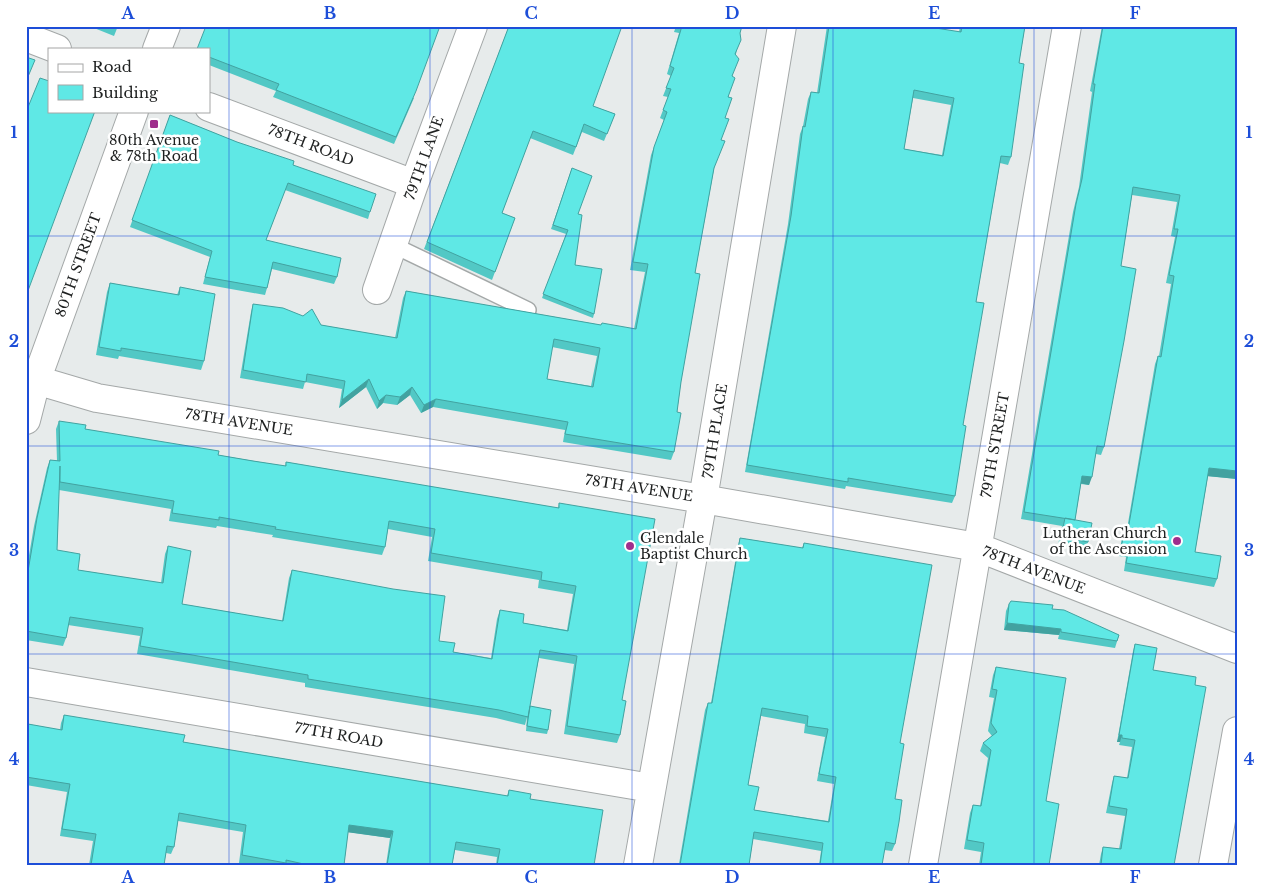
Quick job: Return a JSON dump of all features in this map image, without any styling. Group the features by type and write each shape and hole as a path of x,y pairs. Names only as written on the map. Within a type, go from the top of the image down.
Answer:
{"street":[{"path":"158,48 166,26"},
{"name":"79TH LANE","path":"377,290 473,26"},
{"name":"79TH PLACE","path":"638,865 703,498 782,26"},
{"name":"79TH STREET","path":"923,865 1067,26"},
{"path":"26,37 54,48"},
{"name":"78TH ROAD","path":"210,106 414,184"},
{"name":"80TH STREET","path":"26,420 31,379 134,112"},
{"name":"78TH AVENUE","path":"31,379 97,398 703,498 977,547 1237,649"},
{"name":"77TH ROAD","path":"26,682 652,788"},
{"path":"1213,865 1237,731"}],"lane":[{"path":"393,245 528,310"}],"building":[{"path":"206,26 440,26 416,91 396,137 276,90 279,84 210,57 210,48 197,48"},
{"path":"509,26 622,26 593,106 615,114 607,134 584,124 576,147 533,131 502,213 515,218 495,272 427,242"},
{"path":"682,26 742,26 741,40 735,54 739,59 732,76 735,78 728,97 732,98 725,118 729,119 721,140 725,141 714,168 695,273 700,274 681,382 677,412 681,413 674,452 565,434 568,422 436,399 424,405 412,387 400,397 386,395 379,401 369,379 342,400 345,381 307,374 306,382 243,370 253,304 283,308 303,316 312,309 321,325 397,338 406,291 601,325 602,323 636,329 648,264 633,262 654,147 667,112 663,110 671,89 666,88 674,68 670,66","holes":["554,339 600,348 593,387 547,379"]},
{"path":"829,26 923,26 961,32 962,26 1025,26 1019,63 1024,64 1011,157 1001,156 976,302 984,303 963,425 966,426 955,496 848,478 848,482 747,465 791,216 803,126 805,127 811,92 819,93","holes":["914,90 954,98 943,156 904,149"]},
{"path":"1103,26 1237,26 1237,471 1209,468 1195,552 1221,556 1217,579 1126,563 1129,549 1121,548 1125,529 1128,530 1158,356 1161,357 1174,276 1169,275 1178,229 1174,229 1180,195 1133,187 1121,266 1136,269 1124,341 1104,447 1097,446 1092,477 1082,476 1075,520 1024,512 1076,204 1082,179 1095,84 1093,84"},
{"path":"26,57 35,60 27,79 26,78"},
{"path":"40,78 48,81 48,112 95,112 26,296 26,112"},
{"path":"170,115 237,142 294,161 293,165 376,194 370,212 288,183 266,240 341,258 337,277 273,262 267,288 205,277 212,251 132,220"},
{"path":"572,168 592,176 578,214 582,215 575,265 602,269 594,314 543,294 568,230 553,225"},
{"path":"110,283 179,295 180,287 215,294 204,361 121,348 121,351 99,347"},
{"path":"59,421 86,425 85,429 219,451 218,455 253,461 286,466 286,462 559,508 559,503 655,519 622,700 626,701 620,735 567,726 577,656 540,650 528,717 499,710 308,679 308,675 140,646 143,628 70,617 66,638 26,631 26,583 37,518 50,460 60,461","holes":["60,466 60,482 174,501 172,513 219,520 219,517 276,527 275,529 385,547 389,521 435,529 431,553 542,572 541,580 576,586 568,631 523,623 524,614 500,610 492,659 453,652 455,643 439,641 445,596 393,589 292,570 283,621 182,604 191,551 168,546 163,583 78,570 80,554 57,550"]},
{"path":"1065,518 1092,523 1088,542 1061,537"},
{"path":"740,538 803,548 804,543 932,565 900,743 904,744 895,799 902,800 895,844 886,842 882,865 820,865 823,843 754,832 749,865 680,865 708,703 712,703","holes":["762,708 808,716 807,726 828,729 819,774 836,777 829,822 754,810 759,787 748,785"]},
{"path":"1011,601 1053,605 1052,609 1064,610 1119,635 1117,641 1061,632 1061,629 1007,623"},
{"path":"1135,644 1157,648 1153,670 1196,677 1195,685 1206,687 1174,865 1101,865 1103,847 1121,849 1127,809 1109,806 1114,776 1128,778 1135,740 1122,738 1122,735 1119,735"},
{"path":"996,667 1066,678 1046,801 1059,804 1049,865 981,865 984,843 967,840 973,805 981,806 991,750 983,743 997,732 991,723 997,690 992,689"},
{"path":"530,706 551,710 548,730 527,726"},
{"path":"64,715 185,735 183,742 508,796 509,790 531,794 530,799 603,810 594,865 497,865 500,849 456,842 452,865 387,865 393,831 349,825 344,865 308,865 286,860 286,863 242,855 246,825 179,813 174,847 167,846 164,865 91,865 96,834 62,829 70,784 26,777 26,734 28,724 62,730"}],"place":[{"name":"80th Avenue & 78th Road","path":"154,124"},
{"name":"Lutheran Church of the Ascension","path":"1177,541"},
{"name":"Glendale Baptist Church","path":"630,546"}]}
